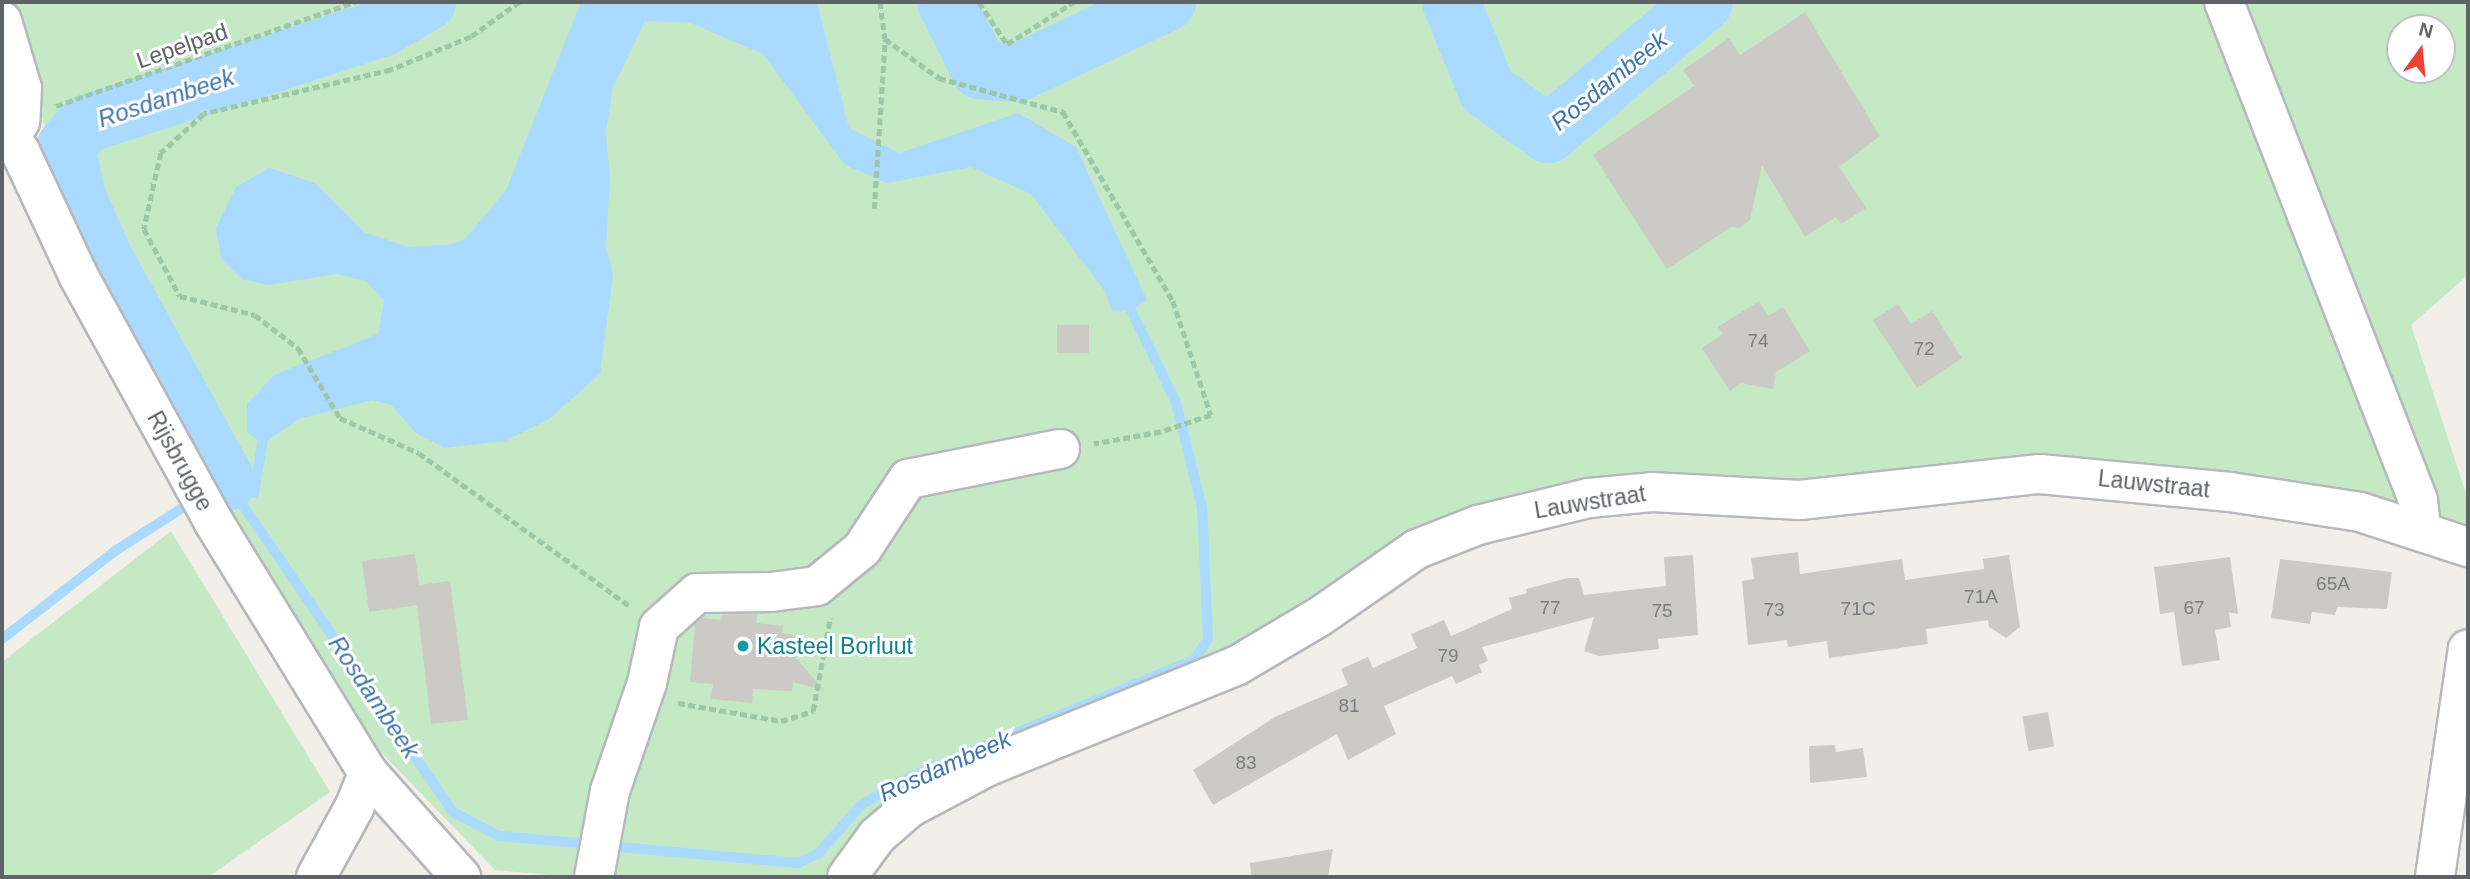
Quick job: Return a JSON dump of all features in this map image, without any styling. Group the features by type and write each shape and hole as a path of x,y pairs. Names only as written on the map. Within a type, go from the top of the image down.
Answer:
{"street":[{"path":"2224,2 2418,500 2421,531"},
{"path":"2,21 22,88 10,134"},
{"name":"Rijsbrugge","path":"10,134 78,275 213,521 368,773 461,877"},
{"path":"594,877 610,791 642,697 660,627 697,593 771,593 817,586 862,549 908,479 1060,449"},
{"name":"Lauwstraat","path":"847,877 877,836 909,808 986,767 1236,666 1319,617 1417,549 1478,525 1575,501 1652,492 1800,500 2040,474 2243,494 2360,512 2468,547"},
{"path":"2435,877 2468,649"},
{"path":"316,877 355,808 368,773"}],"path":[{"name":"Lepelpad","path":"10,134 355,2"},
{"path":"520,2 471,37 391,70 204,114 161,153 144,229 180,296 255,316 298,348 340,418 419,453 660,627"},
{"path":"874,209 873,189 880,133 885,38 880,2"},
{"path":"979,2 1007,44 1074,2"},
{"path":"885,38 939,78 1063,113 1173,301 1211,415 1161,432 1060,449"},
{"path":"642,697 781,721 813,711 831,613"}],"green space":[{"path":"2,2 2468,2 2468,275 2411,325 2468,500 2468,530 2263,487 1798,490 1605,477 1412,535 1286,616 1071,726 832,877 572,877 495,870 375,746 234,544 101,288"},
{"path":"171,531 330,792 208,877 2,877 2,662"}],"water":[{"path":"581,2 817,2 849,128 899,153 1018,113 1076,147 1147,300 1131,310 1113,312 1104,290 1031,194 971,167 887,183 845,165 763,54 691,23 645,21 612,90 606,132 610,179 606,244 613,275 600,374 549,419 505,441 445,448 417,434 391,405 373,400 298,419 262,445 247,431 247,404 274,375 378,334 384,301 366,281 337,274 268,285 242,279 221,258 216,228 236,187 269,168 315,183 364,232 408,247 448,245 465,239 506,190"}],"building":[{"path":"1805,12 1880,136 1839,167 1866,208 1841,224 1836,217 1805,237 1762,165 1750,220 1739,228 1731,227 1667,269 1593,155 1694,86 1683,70 1729,38 1740,55"},
{"path":"1759,301 1768,316 1783,307 1810,351 1776,372 1773,389 1741,383 1730,391 1702,348 1723,334 1718,327"},
{"path":"1898,304 1911,324 1932,311 1962,358 1917,388 1873,320"},
{"path":"1057,325 1089,325 1089,353 1057,353"},
{"path":"1798,552 1800,574 1902,559 1905,580 1984,569 1983,559 2009,555 2020,627 2006,638 1989,627 1988,620 1926,629 1928,644 1829,658 1827,641 1788,647 1787,640 1748,645 1742,581 1754,579 1751,558"},
{"path":"415,554 419,585 450,581 468,720 431,724 417,605 369,612 362,561"},
{"path":"1693,555 1698,635 1658,639 1659,649 1599,656 1584,651 1594,617 1482,647 1488,661 1479,665 1482,672 1456,684 1452,676 1384,706 1396,734 1348,760 1337,734 1213,805 1193,770 1275,717 1348,685 1341,669 1368,657 1373,668 1417,648 1411,634 1444,620 1451,636 1512,609 1509,598 1527,593 1526,589 1568,578 1579,578 1584,595 1666,586 1664,557"},
{"path":"2230,557 2238,614 2229,612 2231,627 2215,630 2220,660 2182,666 2174,612 2160,614 2154,567"},
{"path":"2280,559 2392,572 2387,609 2337,607 2335,615 2312,612 2310,624 2271,618"},
{"name":"Kasteel Borluut","path":"757,614 756,623 783,626 782,633 795,635 793,655 824,690 793,682 792,691 753,689 752,703 711,699 713,684 690,682 695,624 702,618 720,620 721,615"},
{"path":"2048,712 2054,746 2028,751 2022,717"},
{"path":"1835,745 1836,752 1863,748 1867,777 1810,783 1809,746"},
{"path":"1333,849 1328,877 1251,877 1250,863"}],"waterway":[{"name":"Rosdambeek","path":"227,482 104,258 78,200 66,146 86,124 382,28 427,2"},
{"name":"Rosdambeek","path":"946,2 980,70 1017,73 1167,2"},
{"name":"Rosdambeek","path":"1451,2 1487,90 1548,134 1704,2"},
{"name":"Rosdambeek","path":"607,846 798,863 818,854 861,805 912,776 1194,660 1208,639 1202,508 1176,402 1131,310"},
{"name":"Rosdambeek","path":"228,482 254,493 262,445"},
{"name":"Rosdambeek","path":"227,482 453,812 499,836 592,844"},
{"name":"Rosdambeek","path":"2,639 115,551 187,505"}],"place":[{"name":"Kasteel Borluut","path":"743,646"}]}
